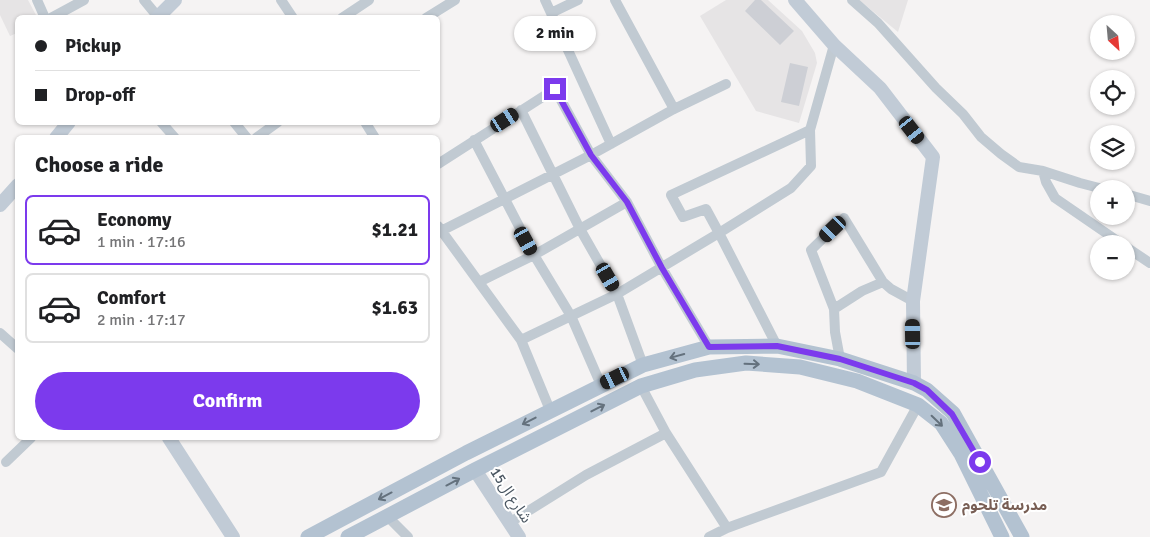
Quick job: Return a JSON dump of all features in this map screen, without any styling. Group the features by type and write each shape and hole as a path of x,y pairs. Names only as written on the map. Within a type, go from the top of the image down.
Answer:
{"main road":[{"path":"308,537 550,410 644,365 709,347 777,346 840,359 914,383 927,390 952,414 1022,537"},
{"path":"348,537 641,386 695,370 746,363 800,367 857,380 918,405 941,423 961,454 1002,537"}],"street":[{"path":"36,0 44,15"},
{"path":"56,15 84,0"},
{"path":"144,0 156,15"},
{"path":"160,15 175,0"},
{"path":"346,15 369,0"},
{"path":"431,15 456,0"},
{"path":"545,0 611,144"},
{"path":"551,13 578,0"},
{"path":"615,0 674,109"},
{"path":"795,0 834,45 880,88 933,157 913,301 914,383"},
{"path":"852,0 878,23 936,88 963,114 981,136 1001,154 1019,167 1043,171 1090,186"},
{"path":"286,2 292,15"},
{"path":"521,340 617,294 791,188 811,166 810,130 834,45"},
{"path":"440,228 504,199 591,155 674,109 726,84"},
{"path":"440,163 555,89 591,155 627,202 662,268 709,347"},
{"path":"521,110 580,229 617,294 644,365"},
{"path":"58,135 67,125"},
{"path":"164,125 172,135"},
{"path":"236,125 245,135"},
{"path":"260,135 274,125"},
{"path":"777,346 706,209 683,217 671,195 810,130"},
{"path":"474,140 534,255 571,316 601,385"},
{"path":"1043,171 1046,182 1055,198 1109,235"},
{"path":"1135,197 1150,201"},
{"path":"479,282 534,255 627,202"},
{"path":"840,359 835,332 834,310 811,250 844,218 883,282 891,289 913,301"},
{"path":"440,229 521,340 550,410"},
{"path":"1135,253 1150,263"},
{"path":"834,310 862,290 883,282"},
{"path":"0,333 15,347"},
{"path":"641,386 666,433 727,528"},
{"path":"709,537 727,528 880,472 918,405"},
{"path":"509,522 586,475 666,433"},
{"path":"6,462 29,440"},
{"path":"170,440 233,537"},
{"name":"شارع ال15","path":"475,470 519,537"},
{"path":"387,516 408,537"}],"shaded area":[{"path":"0,0 28,0 36,15 15,15 15,34 10,36 0,15"},
{"path":"726,0 768,0 802,31 815,53 817,63 799,123 756,111 700,16"},
{"path":"859,0 908,0 898,32"}],"building":[{"path":"755,0 761,0 794,31 780,45 745,11"},
{"path":"790,63 808,67 799,106 781,102"}],"place":[{"name":"مدرسة تلحوم","path":"944,505"}],"route":[{"path":"555,89 591,155 627,202 662,268 709,347 777,346 840,359 914,383 927,390 952,414 980,462"}]}
